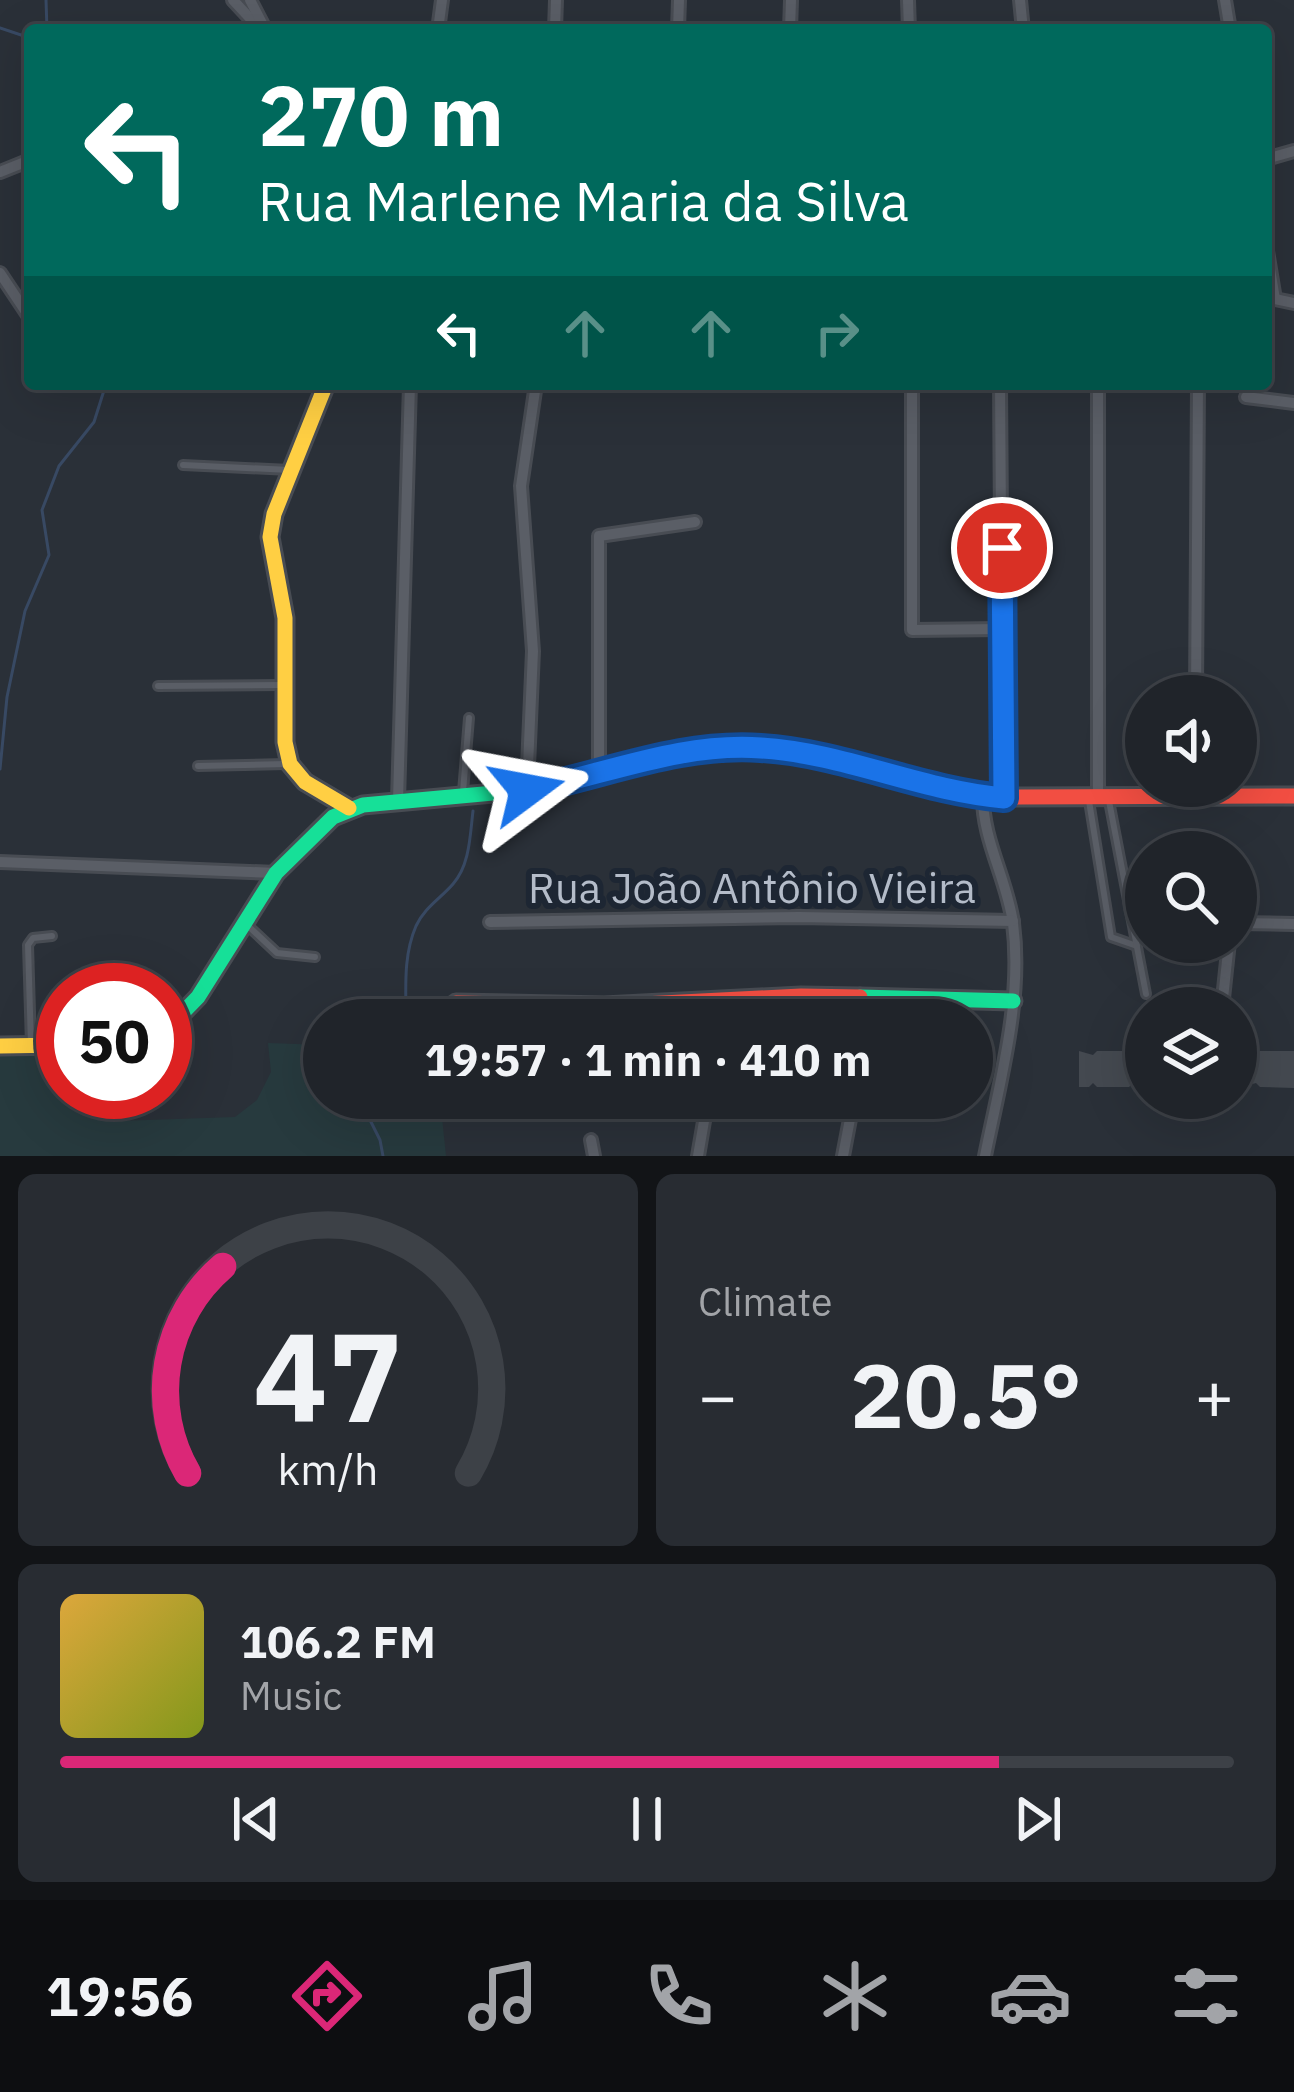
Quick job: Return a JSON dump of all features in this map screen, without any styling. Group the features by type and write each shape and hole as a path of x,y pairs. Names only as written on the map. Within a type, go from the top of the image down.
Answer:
{"main road":[{"path":"324,390 270,530 285,618 285,742 290,764 305,782 349,808"},
{"path":"192,1004 276,873 305,841 349,808 527,790 700,749 758,747 838,759 982,796 1125,795"},
{"path":"1257,794 1294,796"},
{"path":"773,999 928,999"},
{"path":"993,1001 1013,1001"},
{"path":"0,1046 36,1046"}],"street":[{"path":"233,0 257,24"},
{"path":"0,273 24,309"},
{"path":"1272,282 1276,299 1294,303"},
{"path":"398,801 410,390"},
{"path":"527,790 533,651 521,486 535,390"},
{"path":"912,390 913,630 1002,629"},
{"path":"1000,390 1004,798"},
{"path":"1098,390 1098,797"},
{"path":"1196,675 1198,390"},
{"path":"1246,398 1294,403"},
{"path":"599,773 599,536 695,522"},
{"path":"982,796 984,824 1013,921 1013,1001 985,1156"},
{"path":"0,862 276,873"},
{"name":"Rua João Antônio Vieira","path":"490,922 799,916 1013,921"},
{"path":"1257,923 1294,924"},
{"path":"699,1156 705,1119"},
{"path":"843,1156 850,1119"},
{"path":"591,1141 595,1156"}],"lane":[{"path":"183,465 294,470"},
{"path":"158,686 286,685"},
{"path":"463,796 469,718"},
{"path":"198,766 290,764"},
{"path":"1098,797 1125,900"},
{"path":"1098,797 1112,937 1125,942"},
{"path":"243,920 277,953 315,957"},
{"path":"31,1046 28,945 33,938 52,936"}],"green space":[{"path":"268,1043 303,1044 303,1119 442,1119 446,1156 0,1156 0,1052 36,1051 36,1119 235,1117 257,1100 271,1072"}],"building":[{"path":"1079,1051 1093,1055 1125,1051 1125,1087 1093,1083 1079,1087"},
{"path":"1294,1051 1294,1088 1260,1087 1257,1054"}],"waterway":[{"path":"46,0 47,24"},
{"path":"0,28 24,36"},
{"path":"0,769 7,697 25,611 49,555 42,510 59,466 94,422 104,390"},
{"path":"406,999 412,937 424,914 463,868 473,811"},
{"path":"370,1119 383,1156"}],"traffic: fast":[{"path":"192,1003 276,873 333,817 363,805 527,790 673,755 758,748"},
{"path":"860,997 1013,1001"}],"traffic: slow":[{"path":"324,390 274,514 270,537 285,618 285,742 290,764 305,782 349,808"},
{"path":"0,1046 36,1045"}],"traffic: jam":[{"path":"758,748 838,759 993,797 1294,796"},
{"path":"742,999 860,997"}],"route":[{"path":"527,790 700,749 727,747 813,754 1004,798 1002,548"}]}
